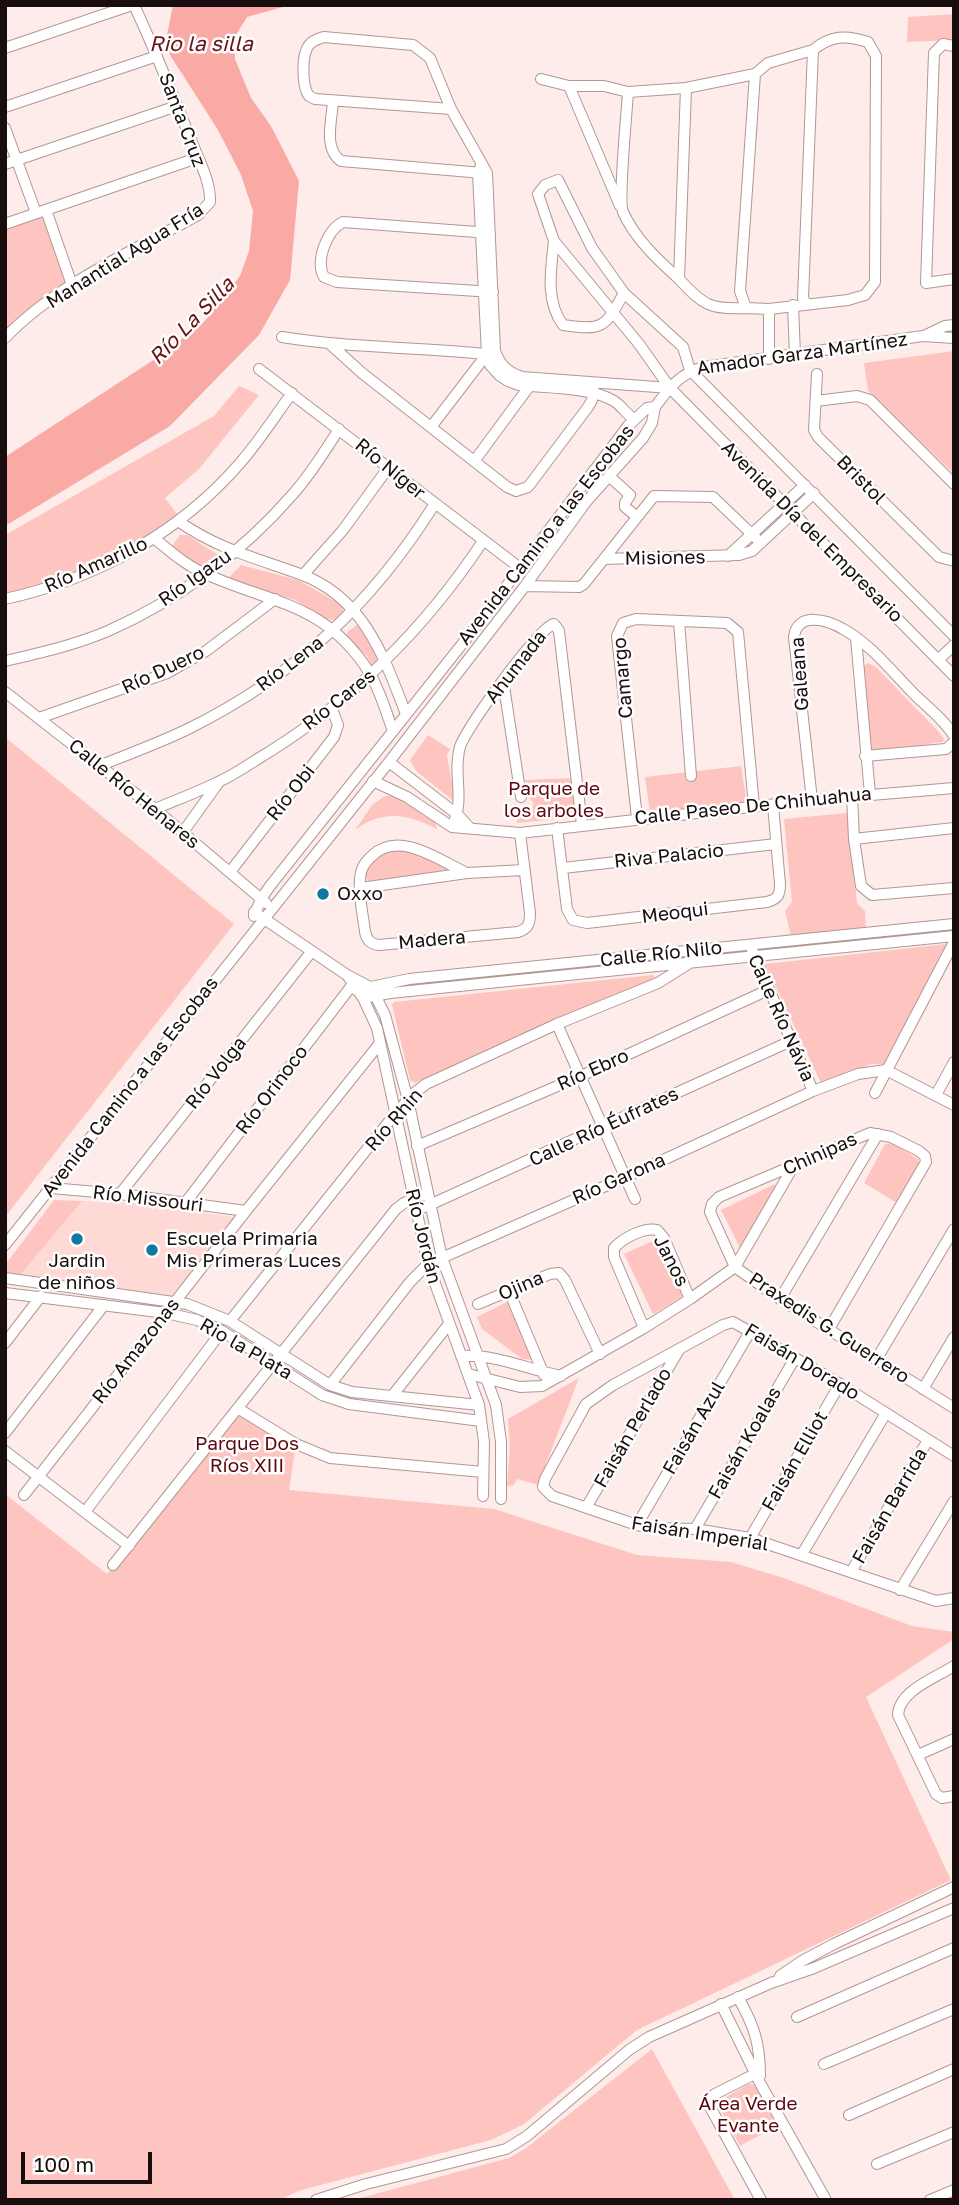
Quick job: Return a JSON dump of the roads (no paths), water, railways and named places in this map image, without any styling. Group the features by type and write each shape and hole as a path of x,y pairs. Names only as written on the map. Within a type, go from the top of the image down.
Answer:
{"street":[{"path":"5,48 133,5"},
{"name":"Santa Cruz","path":"133,5 157,56 211,198"},
{"path":"541,79 569,86 604,86 628,92 686,88 755,74 768,63 813,50 825,40 851,37 868,43 876,56 875,282 865,295 848,300 769,309 720,309 693,294 657,260 621,210 569,86"},
{"path":"451,109 333,101 309,96 303,84 306,49 317,39 413,45 430,58 451,109 482,170 491,365 499,375 508,381 593,388 670,388"},
{"path":"954,46 943,44 937,47 934,53 926,283 954,279"},
{"path":"806,303 803,298 813,50"},
{"path":"5,107 157,56"},
{"path":"746,308 740,291 755,74"},
{"path":"680,279 686,88"},
{"path":"621,210 628,92"},
{"path":"333,101 330,148 333,156 341,161 482,170"},
{"path":"5,164 177,106"},
{"path":"5,128 72,285"},
{"path":"5,224 197,158"},
{"name":"Avenida Día del Empresario","path":"954,636 690,370 683,346 624,293 592,248 558,180 545,185 538,194 554,241 639,344 670,388 954,676"},
{"name":"Manantial Agua Fría","path":"5,338 72,285 198,215 208,206 211,198"},
{"path":"486,233 343,222 328,236 320,270 324,277 337,282 488,293"},
{"path":"554,241 550,282 555,315 563,325 603,325 609,321 624,293"},
{"path":"793,305 795,355"},
{"path":"769,309 769,359"},
{"name":"Amador Garza Martínez","path":"923,336 954,325"},
{"name":"Amador Garza Martínez","path":"654,407 690,370 923,336 954,338"},
{"path":"282,337 331,345 491,352"},
{"path":"331,345 512,490 524,490 588,407 593,388"},
{"path":"431,427 491,352"},
{"name":"Río Níger","path":"259,369 520,568"},
{"name":"Bristol","path":"817,374 814,430 818,437 939,557 952,561"},
{"path":"475,460 533,382"},
{"path":"593,388 615,402 634,419"},
{"name":"Río Amarillo","path":"5,599 63,583 104,566 155,539 208,496 242,461 292,393"},
{"path":"816,401 857,396 870,400 954,484"},
{"name":"Avenida Camino a las Escobas","path":"5,1245 389,762 586,502 648,430 654,407 648,408 634,419 463,643 261,899 254,912"},
{"name":"Río Igazu","path":"5,661 75,643 108,631 148,611 206,575 293,495 340,429"},
{"path":"303,575 343,530 388,468"},
{"path":"610,477 628,491 630,495 625,507 636,516"},
{"name":"Misiones","path":"726,557 805,485"},
{"name":"Misiones","path":"604,559 726,557 752,551 814,493"},
{"path":"524,586 579,587 654,496 713,497 761,543"},
{"name":"Río Lena","path":"99,766 218,713 256,690 333,631 402,552 435,505"},
{"path":"178,521 210,542 303,575 337,595 374,638 387,662 406,714"},
{"path":"155,539 206,575 305,612 333,631 351,648 371,676 393,732"},
{"name":"Río Cares","path":"155,809 220,781 279,746 332,709 387,662 445,597 484,541"},
{"path":"952,561 954,548"},
{"name":"Río Duero","path":"39,718 167,673 205,651 275,599"},
{"name":"Camargo","path":"637,818 617,636 623,624 629,620 727,623 738,632 754,806"},
{"name":"Galeana","path":"812,800 794,631 804,621 821,620 843,628 954,736"},
{"path":"679,621 691,776"},
{"name":"Ahumada","path":"452,827 458,815 460,745 503,680 551,624 556,626 582,825"},
{"path":"856,638 870,794"},
{"path":"463,643 474,651"},
{"path":"938,660 954,645"},
{"path":"503,680 521,797"},
{"name":"Calle Río Henares","path":"5,692 155,809 272,909"},
{"name":"Río Obi","path":"230,872 334,737 338,725 332,709"},
{"path":"865,756 946,749 954,742"},
{"path":"389,762 458,815 470,828"},
{"path":"373,780 407,797 452,827"},
{"path":"183,832 220,781"},
{"name":"Calle Paseo De Chihuahua","path":"452,827 520,833 637,818 954,788"},
{"path":"852,796 854,839 861,886 872,895 954,888"},
{"name":"Meoqui","path":"557,828 569,914 577,922 587,923 772,901 779,895 780,890 773,805"},
{"path":"854,839 954,828"},
{"name":"Madera","path":"361,888 366,936 374,944 518,932 525,929 530,921 520,833"},
{"name":"Riva Palacio","path":"563,868 776,844"},
{"path":"467,873 411,847 390,845 377,851 366,862 361,871 361,888 467,873 524,870"},
{"path":"254,912 312,951 355,985"},
{"path":"254,912 255,929"},
{"name":"Calle Río Nilo","path":"355,985 368,986 409,979 954,924"},
{"name":"Calle Río Nilo","path":"355,985 375,995 954,936"},
{"path":"875,1093 954,942"},
{"name":"Calle Río Návia","path":"749,945 813,1091"},
{"name":"Río Volga","path":"120,1194 312,951"},
{"name":"Río Rhin","path":"230,1321 396,1114 426,1084 557,1024 657,983 693,961"},
{"name":"Río Jordán","path":"355,985 373,1018 380,1043 428,1264 479,1405 484,1442 484,1496"},
{"name":"Río Orinoco","path":"186,1202 355,985"},
{"path":"368,986 375,995 391,1031 442,1258 488,1378 500,1427 501,1499"},
{"name":"Río Ebro","path":"417,1146 581,1076 768,990"},
{"path":"557,1024 635,1199"},
{"name":"Calle Río Éufrates","path":"416,1211 791,1041"},
{"name":"Río Amazonas","path":"24,1495 380,1043"},
{"path":"936,1095 954,1062"},
{"path":"886,1070 954,1105"},
{"name":"Río Garona","path":"330,1385 410,1282 428,1264 813,1091 858,1074 886,1070"},
{"name":"Chinipas","path":"735,1267 710,1208 726,1194 870,1133 891,1137 919,1151 925,1156 926,1162 829,1329"},
{"path":"780,1299 878,1134"},
{"path":"735,1267 793,1167"},
{"name":"Río Missouri","path":"51,1188 120,1194 246,1211"},
{"path":"113,1565 396,1209 427,1193"},
{"name":"Janos","path":"644,1328 614,1257 614,1248 624,1240 649,1229 657,1230 664,1238 690,1299"},
{"path":"876,1360 954,1229"},
{"name":"Praxedis G. Guerrero","path":"468,1374 529,1388 548,1383 644,1328 735,1267 780,1299 954,1408"},
{"name":"Ojina","path":"478,1304 558,1273 565,1280 600,1354"},
{"name":"Rio la Plata","path":"5,1278 201,1308 230,1321 330,1385 352,1392 479,1405"},
{"path":"509,1292 548,1383"},
{"name":"Rio la Plata","path":"5,1293 166,1313 197,1320 222,1331 322,1395 342,1402 481,1421"},
{"path":"5,1343 41,1296"},
{"path":"5,1433 104,1305"},
{"name":"Faisán Dorado","path":"545,1490 545,1479 586,1404 613,1385 728,1322 739,1324 751,1331 954,1456"},
{"path":"392,1396 449,1324"},
{"path":"85,1512 222,1331"},
{"name":"Faisán Azul","path":"637,1525 751,1331"},
{"path":"923,1389 954,1337"},
{"name":"Faisán Perlado","path":"587,1506 679,1349"},
{"path":"461,1356 479,1355 501,1359 561,1376"},
{"name":"Faisán Koalas","path":"695,1529 795,1358"},
{"name":"Faisán Elliot","path":"750,1538 840,1384"},
{"path":"239,1409 319,1455 343,1461 483,1472"},
{"path":"802,1554 886,1413"},
{"name":"Faisán Barrida","path":"851,1572 928,1440"},
{"path":"5,1451 129,1546"},
{"name":"Faisán Imperial","path":"545,1490 552,1496 637,1525 695,1529 750,1538 936,1601 954,1598"},
{"path":"900,1590 954,1501"},
{"path":"954,1666 904,1697 898,1708 898,1715 936,1794 942,1798 954,1796"},
{"path":"918,1755 954,1739"},
{"path":"771,1983 802,1961 954,1887"},
{"path":"901,1931 896,1924 897,1918 932,1901 935,1895"},
{"path":"316,2200 366,2184 506,2149 527,2136 642,2041 721,2004 814,1968 954,1908"},
{"path":"797,2017 954,1948"},
{"path":"738,1997 758,2038 758,2077"},
{"path":"721,2004 826,2200"},
{"path":"824,2064 954,2009"},
{"path":"849,2115 954,2069"},
{"path":"758,2077 715,2094 709,2105 761,2200"},
{"path":"877,2164 954,2132"},
{"path":"930,2200 952,2194"}],"water":[{"name":"Rio la silla","path":"173,5 345,5 283,7 247,17 234,38 235,59 251,98 271,126 299,181 290,280 259,335 170,426 5,526 5,457 158,357 204,322 240,276 249,251 253,211 241,175 218,130 170,55 167,35"}],"place":[{"name":"Oxxo","path":"323,894"},
{"name":"Jardin de niños","path":"77,1239"},
{"name":"Escuela Primaria Mis Primeras Luces","path":"152,1250"}],"water label":[{"name":"Río La Silla","path":"192,321"}],"park label":[{"name":"Parque de los arboles","path":"554,800"},
{"name":"Parque Dos Ríos XIII","path":"247,1455"},
{"name":"Área Verde Evante","path":"748,2115"}]}
